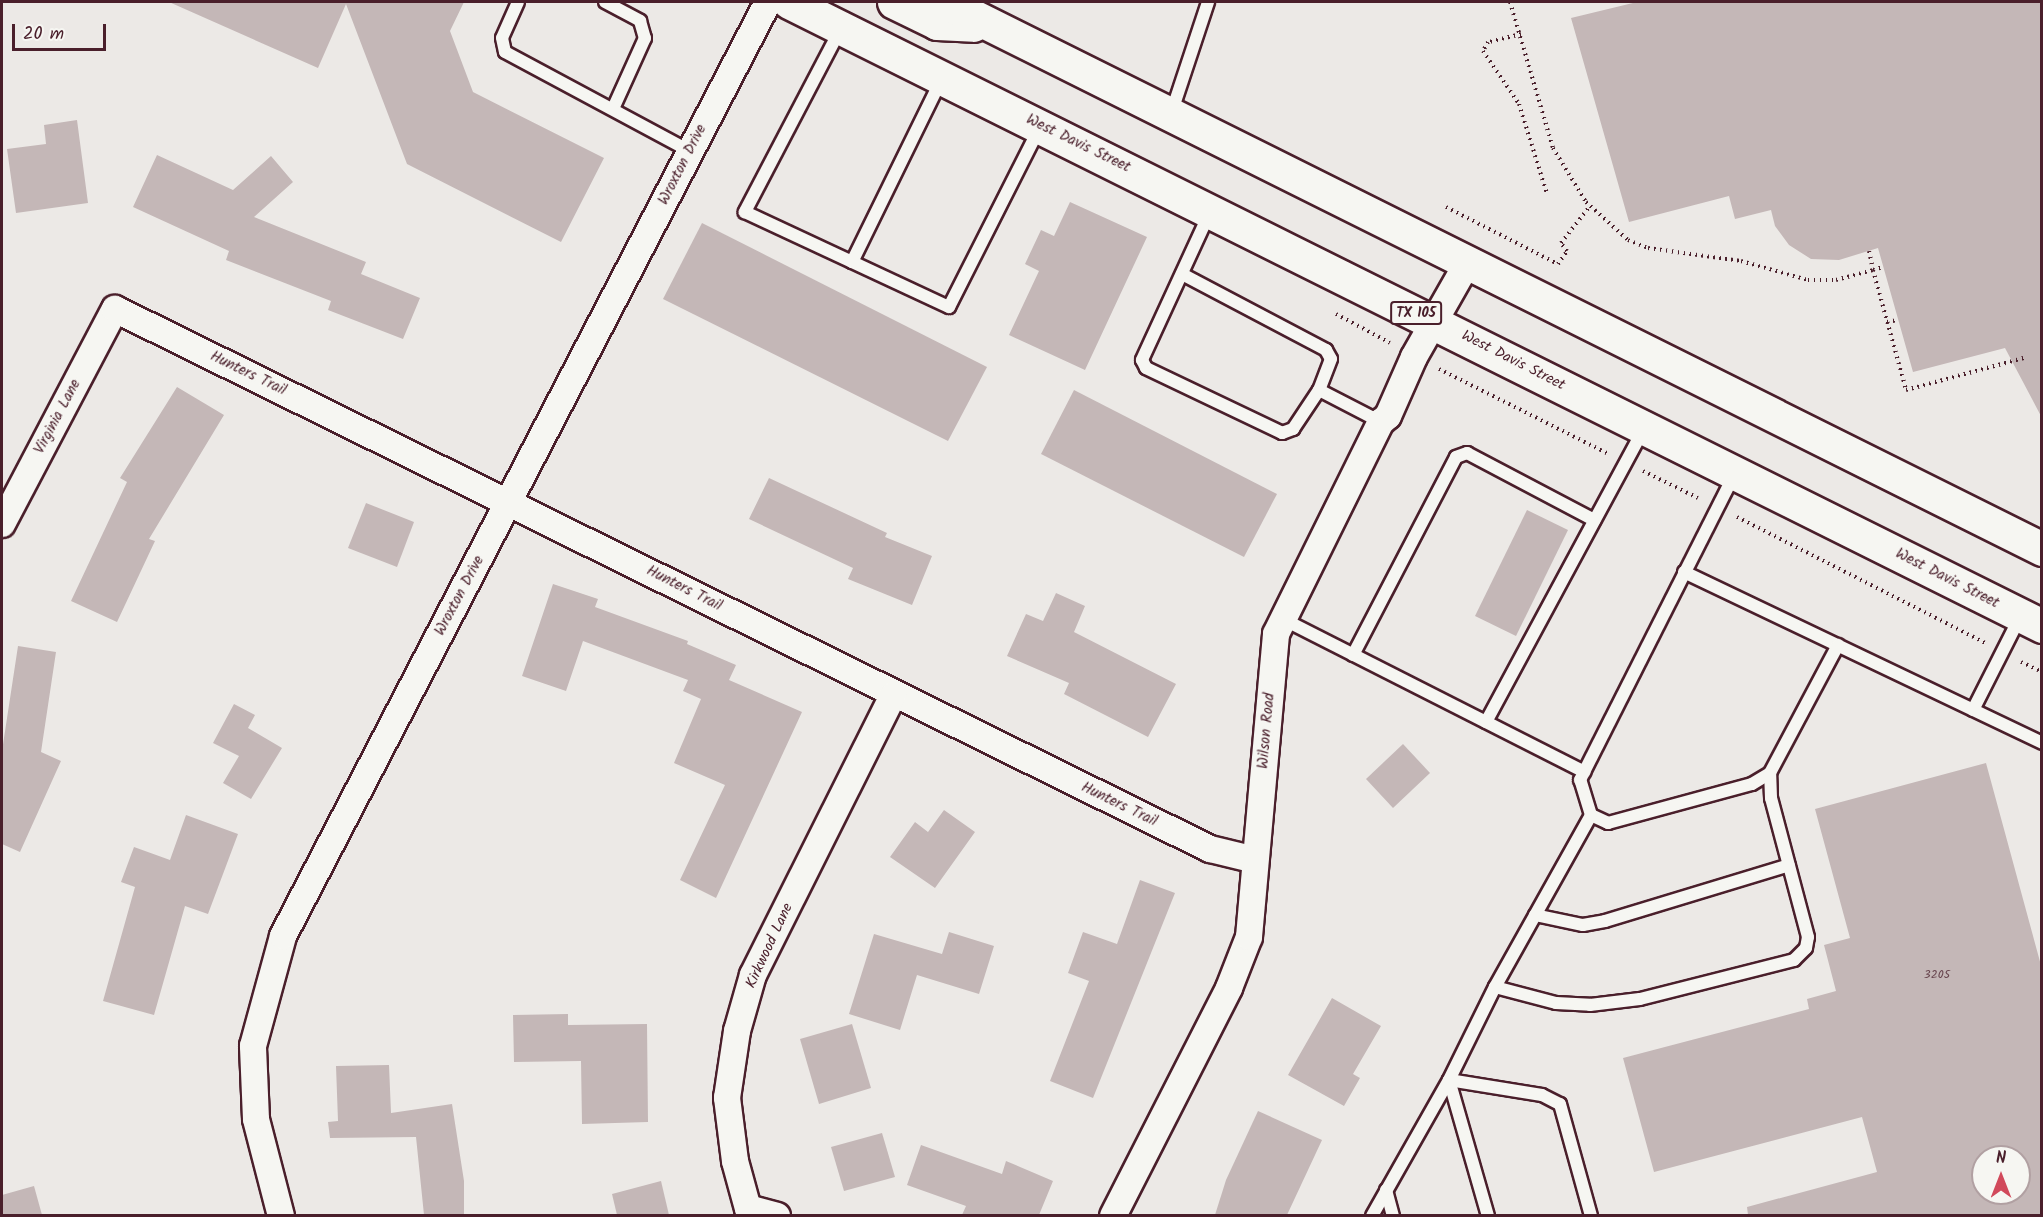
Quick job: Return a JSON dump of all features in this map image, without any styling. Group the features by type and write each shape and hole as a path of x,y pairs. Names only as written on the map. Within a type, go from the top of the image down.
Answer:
{"main road":[{"name":"West Davis Street","path":"789,2 1211,210 1735,473 2034,613"},
{"path":"894,2 937,23 996,27"},
{"path":"945,2 2042,549"}],"street":[{"name":"Wroxton Drive","path":"281,1215 256,1119 253,1046 283,936 768,2"},
{"name":"Wilson Road","path":"1113,1215 1229,988 1249,937 1276,634 1381,422 1388,416 1414,357 1468,262"},
{"name":"Hunters Trail","path":"115,309 510,501 893,695 1210,849 1255,860"},
{"name":"Virginia Lane","path":"2,524 115,309"},
{"name":"Kirkwood Lane","path":"749,1212 735,1161 728,1098 737,1031 753,975 893,695"},
{"path":"749,1212 777,1215"}],"lane":[{"path":"518,2 502,38 505,52 690,151"},
{"path":"605,2 640,21 645,38 613,109"},
{"path":"1171,114 1208,2"},
{"path":"841,27 745,212 949,307 1040,126"},
{"path":"852,262 942,77"},
{"path":"1182,274 1326,350 1331,359 1319,390 1293,429 1282,433 1146,368 1142,360 1211,210"},
{"path":"1319,390 1381,422"},
{"path":"1486,722 1644,427"},
{"path":"1353,655 1456,457 1467,453 1594,520"},
{"path":"1372,1215 1449,1080 1495,987 1591,815 1580,780 1735,473"},
{"path":"1684,572 2042,743"},
{"path":"1973,710 2002,652 2034,613"},
{"path":"1283,619 1584,772"},
{"path":"1591,815 1608,823 1752,784 1770,773 1838,645"},
{"path":"1495,987 1527,998 1590,1005 1640,999 1794,960 1806,948 1808,937 1772,798 1770,773"},
{"path":"1535,915 1583,925 1605,921 1789,866"},
{"path":"1449,1080 1488,1215"},
{"path":"1449,1080 1542,1095 1560,1104 1591,1215"},
{"path":"1386,1190 1393,1215"}],"path":[{"path":"1510,2 1553,148 1590,206 1628,240 1648,248 1741,261 1808,280 1836,280 1883,267"},
{"path":"1521,34 1488,42 1483,51 1519,104 1547,194"},
{"path":"1446,207 1558,264 1568,251 1561,243 1590,206"},
{"path":"1869,251 1906,390 2024,358"},
{"path":"1332,312 1414,357 2042,672"},
{"path":"1887,322 1898,320"}],"building":[{"path":"169,2 464,2 450,31 473,92 604,158 561,242 407,164 346,4 318,68"},
{"path":"1637,2 2042,2 2042,418 2005,348 1913,372 1878,248 1839,260 1811,259 1789,245 1775,226 1771,210 1735,219 1729,196 1629,222 1571,18"},
{"path":"77,120 88,203 16,213 7,149 46,144 44,125"},
{"path":"157,155 233,190 271,156 293,182 254,217 366,262 361,274 420,298 403,339 328,310 331,301 226,260 229,251 133,207"},
{"path":"1070,202 1147,237 1085,370 1009,335 1039,271 1025,264 1041,230 1054,236"},
{"path":"702,223 987,367 948,441 663,299"},
{"path":"177,387 224,415 149,539 155,541 117,622 71,601 127,482 120,478"},
{"path":"1074,390 1277,494 1244,557 1041,454"},
{"path":"769,478 887,533 885,537 932,556 912,605 848,579 853,568 749,519"},
{"path":"366,503 414,522 397,567 348,548"},
{"path":"1527,510 1568,530 1516,636 1475,616"},
{"path":"553,584 598,599 595,607 688,641 687,644 736,665 729,680 802,712 716,898 680,880 725,785 674,763 701,699 683,691 688,680 583,641 566,691 522,676"},
{"path":"1056,593 1085,606 1074,632 1176,684 1148,737 1064,694 1069,683 1007,656 1026,614 1043,621"},
{"path":"18,646 56,652 41,752 61,761 20,852 2,844 2,751"},
{"path":"234,704 255,715 248,728 282,748 251,799 223,783 239,756 213,743"},
{"path":"1403,744 1430,773 1393,808 1366,779"},
{"path":"1986,763 2042,969 2042,1215 1748,1215 1747,1207 1877,1172 1862,1117 1654,1172 1623,1058 1809,1009 1807,999 1836,991 1824,945 1850,938 1815,809"},
{"path":"944,810 975,832 935,888 890,857 915,822 928,832"},
{"path":"186,815 238,834 208,914 185,906 154,1015 103,1001 135,887 121,882 134,847 170,860"},
{"path":"1140,880 1175,893 1093,1098 1050,1081 1089,981 1068,973 1083,932 1117,944"},
{"path":"949,932 994,946 979,994 917,975 900,1030 849,1014 874,934 942,954"},
{"path":"1332,998 1381,1026 1353,1074 1360,1078 1344,1106 1288,1075"},
{"path":"568,1014 568,1025 647,1024 648,1122 582,1124 581,1061 514,1062 513,1015"},
{"path":"852,1024 871,1088 819,1104 800,1039"},
{"path":"389,1065 391,1113 452,1104 464,1181 464,1215 424,1215 416,1137 330,1138 328,1122 338,1121 336,1066"},
{"path":"1258,1111 1322,1140 1287,1215 1215,1215 1226,1180"},
{"path":"882,1133 895,1177 844,1191 831,1147"},
{"path":"921,1145 1002,1174 1006,1161 1053,1181 1039,1215 962,1215 966,1206 907,1185"},
{"path":"661,1181 669,1215 617,1215 612,1194"},
{"path":"34,1186 42,1215 2,1215 2,1195"}]}
